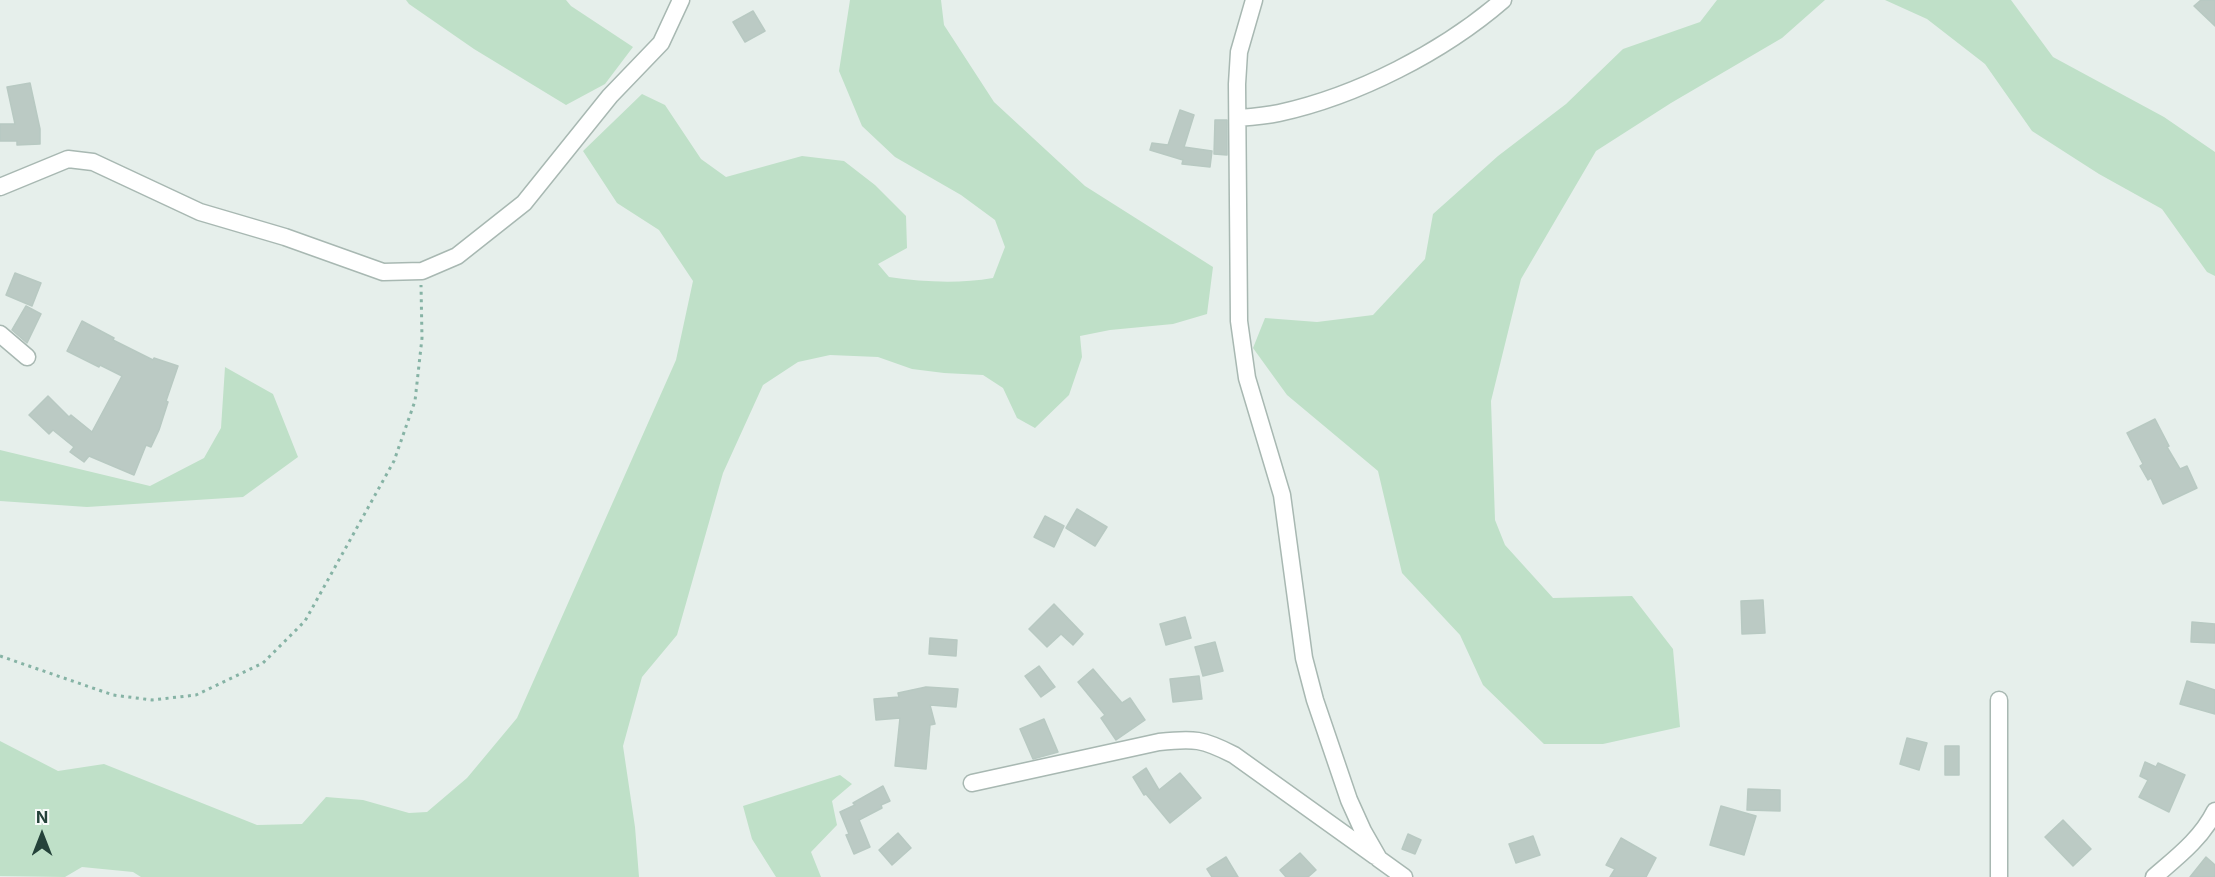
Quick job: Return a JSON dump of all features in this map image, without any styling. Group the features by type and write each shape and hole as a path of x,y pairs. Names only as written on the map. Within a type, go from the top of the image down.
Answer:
{"street":[{"path":"0,187 68,159 93,162 200,212 285,237 383,272 422,271 457,256 524,203 610,96 661,43 681,0"},
{"path":"1254,0 1239,52 1237,84 1239,321 1247,378 1282,495 1299,628 1315,700 1349,800 1379,859"},
{"path":"1238,118 1288,111 1369,82 1439,48 1477,23 1503,0"},
{"path":"0,334 27,357"},
{"path":"1999,700 1999,877"},
{"path":"972,783 1160,742 1184,739 1209,742 1234,755 1404,877"},
{"path":"2154,877 2196,840 2208,825 2215,811"}],"path":[{"path":"0,656 113,695 152,700 196,695 263,663 306,621 394,461 415,401 422,338 422,271"}],"green space":[{"path":"406,0 566,0 571,6 633,47 605,84 566,105 474,49"},
{"path":"850,0 941,0 944,25 994,102 1085,186 1213,267 1207,314 1173,324 1110,330 1080,336 1082,357 1069,395 1035,428 1017,418 1003,388 983,375 912,369 878,357 830,355 798,362 763,385 723,473 677,635 642,677 623,746 635,827 639,877 141,877 133,872 82,867 65,877 0,876 0,741 58,771 104,764 257,825 302,824 326,797 363,800 409,813 427,812 467,778 517,718 676,360 693,281 659,230 617,203 583,151 642,94 665,105 701,159 726,177 802,156 844,161 875,185 906,216 907,248 878,264 889,277 941,282 993,278 1005,247 995,220 961,195 895,157 862,126 839,71"},
{"path":"1717,0 1825,0 1782,38 1671,103 1596,151 1521,279 1491,401 1495,520 1505,545 1553,598 1632,596 1673,649 1680,727 1603,744 1544,744 1483,685 1460,635 1402,573 1378,471 1287,395 1253,348 1265,318 1317,322 1373,315 1425,259 1433,214 1498,156 1566,104 1623,49 1700,22"},
{"path":"1885,0 2011,0 2053,57 2164,117 2215,152 2215,276 2207,272 2162,209 2099,174 2032,131 1985,64 1927,19"},
{"path":"225,367 273,394 298,457 243,497 87,507 0,501 0,450 150,486 204,458 221,428"},
{"path":"840,775 852,784 832,801 837,825 811,852 821,877 776,877 752,839 743,806"}],"building":[{"path":"2201,0 2215,0 2215,26 2194,6"},
{"path":"753,11 765,31 745,42 733,22"},
{"path":"30,83 40,129 40,144 17,145 17,141 0,141 0,124 15,124 7,87"},
{"path":"1180,110 1194,115 1184,147 1212,151 1210,167 1182,164 1183,160 1150,150 1152,143 1168,145"},
{"path":"1215,120 1227,120 1227,155 1214,154"},
{"path":"15,273 41,283 32,306 6,295"},
{"path":"26,306 41,314 27,343 12,330"},
{"path":"82,321 153,360 154,358 178,366 159,430 151,447 146,445 134,475 89,456 84,462 70,452 74,447 53,430 49,434 29,415 48,396 69,417 71,415 92,432 122,376 67,351"},
{"path":"2155,419 2180,469 2187,466 2197,488 2163,504 2151,478 2148,480 2140,466 2143,464 2127,433"},
{"path":"1077,509 1107,527 1095,546 1066,528"},
{"path":"1045,516 1064,526 1054,547 1034,537"},
{"path":"1763,600 1765,633 1742,634 1741,601"},
{"path":"1054,604 1083,634 1073,645 1061,634 1047,647 1029,629"},
{"path":"1185,617 1191,638 1166,645 1160,624"},
{"path":"2192,622 2215,624 2215,643 2191,642"},
{"path":"930,638 957,640 956,656 929,654"},
{"path":"1215,642 1223,671 1203,676 1195,647"},
{"path":"1039,666 1055,687 1041,697 1025,676"},
{"path":"1093,669 1122,703 1130,698 1145,720 1116,740 1101,718 1105,715 1078,682"},
{"path":"1199,676 1202,699 1173,702 1170,679"},
{"path":"2187,681 2215,690 2215,714 2180,704"},
{"path":"926,687 958,689 956,707 930,705 935,724 930,725 926,769 895,766 900,718 876,720 874,699 899,697 898,693"},
{"path":"1044,719 1058,752 1033,759 1020,729"},
{"path":"1907,738 1927,743 1919,770 1900,764"},
{"path":"1945,746 1959,746 1959,775 1945,775"},
{"path":"2145,762 2156,767 2158,763 2185,775 2169,812 2139,797 2148,780 2140,776"},
{"path":"1146,768 1159,790 1180,773 1201,798 1170,823 1146,794 1144,795 1133,777"},
{"path":"883,786 890,801 859,820 870,847 854,854 840,812"},
{"path":"1748,789 1780,790 1780,811 1747,810"},
{"path":"1721,806 1756,816 1744,855 1710,845"},
{"path":"2063,820 2091,849 2073,866 2045,837"},
{"path":"898,833 911,848 892,865 879,850"},
{"path":"1408,834 1421,840 1415,854 1402,849"},
{"path":"1533,836 1540,855 1516,863 1509,844"},
{"path":"1621,838 1656,858 1646,877 1610,877 1615,869 1606,865"},
{"path":"1300,853 1316,870 1308,877 1286,877 1280,870"},
{"path":"1226,857 1238,877 1212,877 1207,869"},
{"path":"2206,857 2215,865 2215,877 2190,877"}]}
